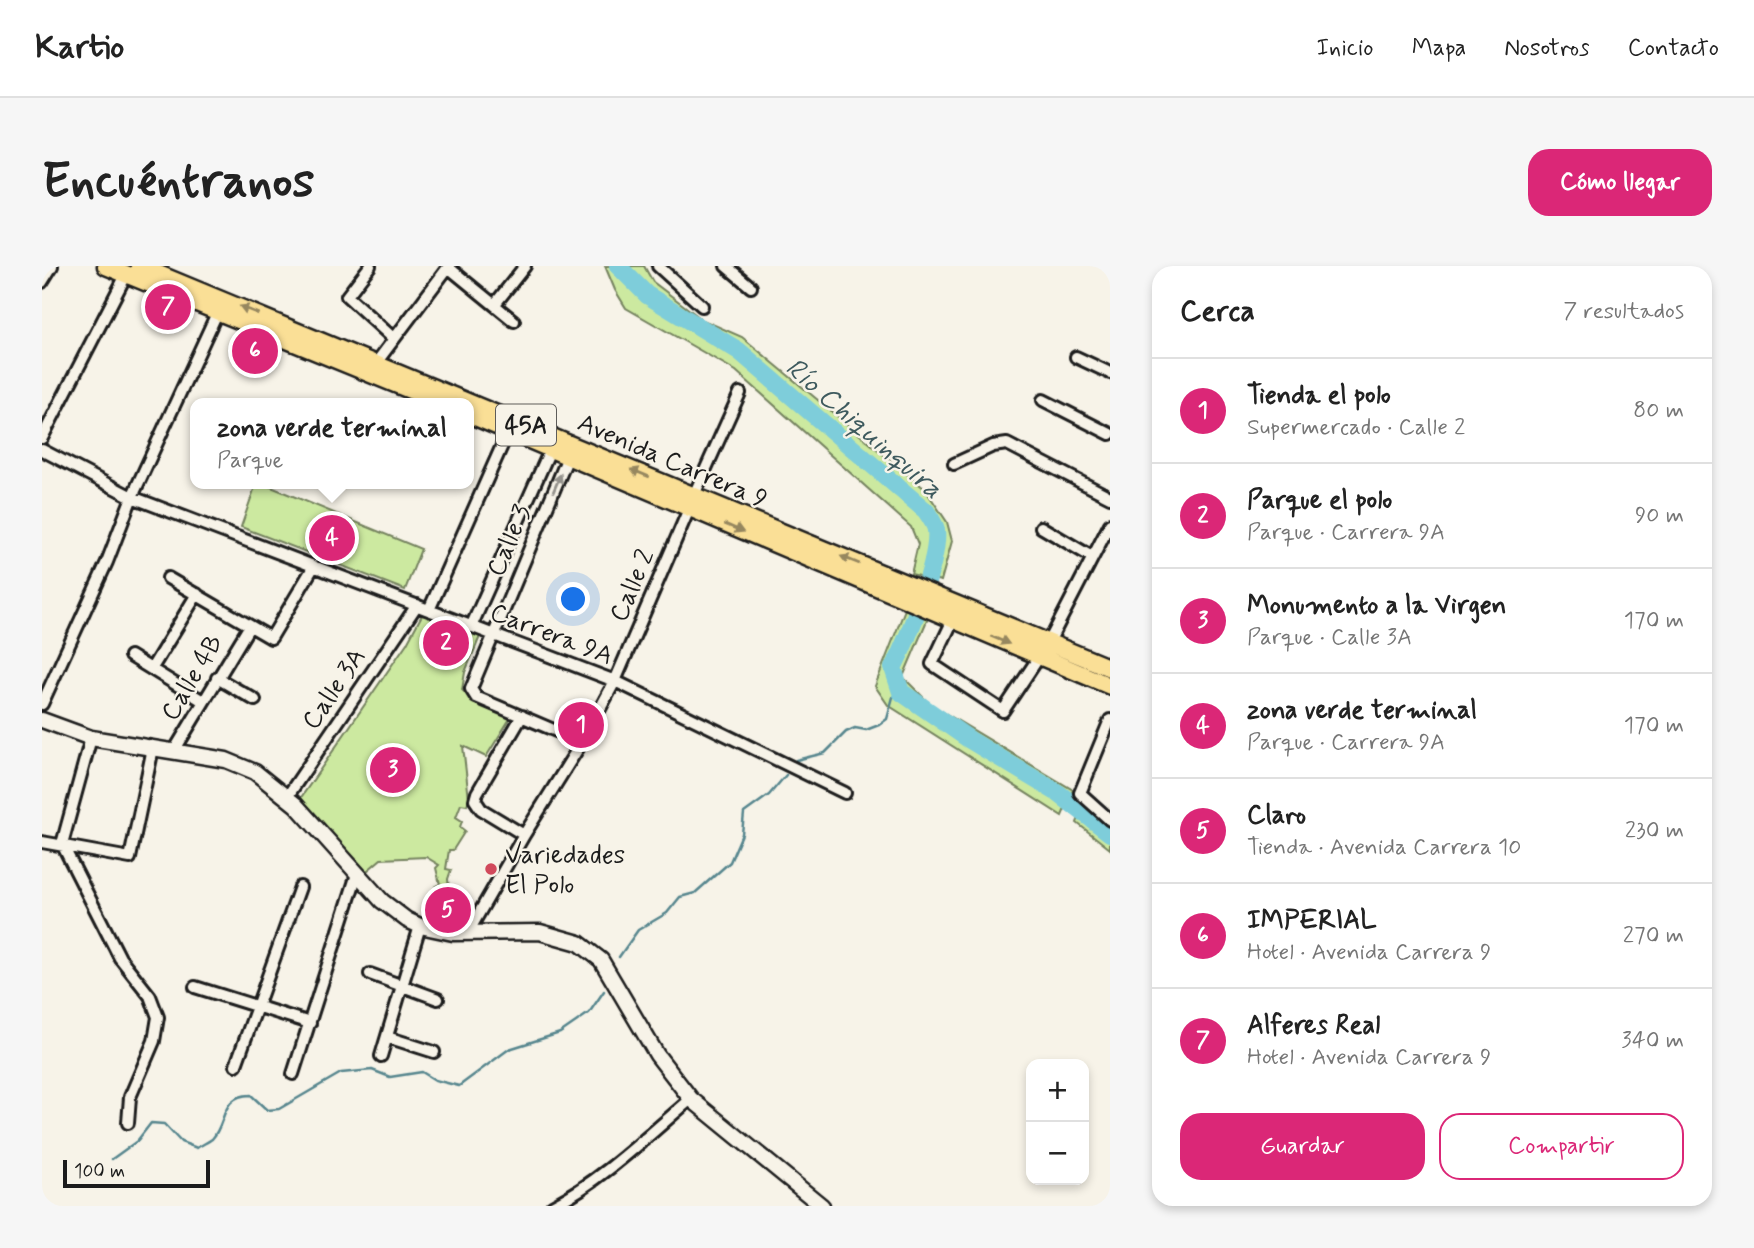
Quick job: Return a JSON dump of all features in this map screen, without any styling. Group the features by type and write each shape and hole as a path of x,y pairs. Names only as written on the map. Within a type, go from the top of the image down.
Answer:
{"main road":[{"name":"Avenida Carrera 9","path":"106,266 133,271 444,398"},
{"name":"Avenida Carrera 9","path":"133,271 217,313 372,368 432,398"},
{"name":"Avenida Carrera 9","path":"474,411 691,502 911,603 1110,686"},
{"name":"Avenida Carrera 9","path":"474,417 550,450 571,451"},
{"name":"Avenida Carrera 9","path":"691,502 913,586 1110,668"},
{"path":"42,720 91,738 240,765 270,782 287,797 382,901 407,920 420,926 443,933 540,932 566,938 590,950 601,960 657,1055 691,1099 822,1206"}],"street":[{"path":"42,282 52,266"},
{"path":"370,266 347,296 394,339"},
{"path":"372,368 448,266 514,321"},
{"path":"495,304 524,266"},
{"path":"658,266 702,306"},
{"path":"726,266 751,287"},
{"path":"42,438 133,271"},
{"path":"42,704 217,313"},
{"path":"1076,357 1110,373"},
{"name":"Calle 2","path":"467,934 582,742 615,681 740,393"},
{"path":"1043,400 1110,433"},
{"path":"429,610 508,432"},
{"path":"954,464 993,446 1007,444 1110,497"},
{"name":"Carrera 9A","path":"42,450 132,498 615,681 845,793"},
{"path":"471,627 550,450"},
{"name":"Calle 3","path":"522,716 475,697 471,686 571,451"},
{"path":"1049,642 1110,524"},
{"path":"1041,527 1092,557"},
{"path":"167,578 271,638 314,566"},
{"path":"152,668 197,594"},
{"name":"Calle 3A","path":"287,797 417,605"},
{"path":"953,620 932,664 1003,711 1039,657"},
{"name":"Calle 4B","path":"174,751 248,627"},
{"path":"130,656 203,701"},
{"path":"217,678 254,700"},
{"path":"524,835 481,809 475,800 522,716 582,742"},
{"path":"1110,720 1080,793 1110,820"},
{"path":"91,738 62,844 120,958 150,996 158,1017 155,1041 130,1097 128,1123"},
{"path":"42,842 130,858 153,748"},
{"path":"293,1074 357,874"},
{"path":"236,1065 300,887"},
{"path":"381,1056 420,926"},
{"path":"370,974 438,999"},
{"path":"195,987 310,1023"},
{"path":"387,1037 434,1052"},
{"path":"552,1206 595,1180 691,1099"}],"green space":[{"path":"605,266 644,266 653,282 703,320 742,337 925,489 947,522 952,541 941,581 911,574 918,544 911,527 736,371 626,308"},
{"path":"254,489 276,489 421,549 405,590 241,527"},
{"path":"905,609 928,618 903,677 930,704 1073,790 1062,816 888,705 875,686"},
{"path":"422,615 481,634 465,672 462,690 479,704 511,717 486,757 463,746 469,799 467,805 461,804 456,817 462,821 460,827 465,831 453,850 449,850 446,869 451,870 449,890 458,894 457,897 436,886 440,884 436,868 439,865 426,857 381,859 362,872 300,799 407,643"},
{"path":"1084,804 1110,824 1110,849 1077,823"}],"waterway":[{"name":"Río Chiquinquira","path":"618,266 647,295 739,351 926,511 935,528 936,543 921,600 893,668 901,692 970,740 1058,793 1110,833"},
{"path":"796,760 825,753 846,732 855,728 866,730 879,725 887,719 893,697 901,692"},
{"path":"619,957 638,930 667,913 680,897 695,893 730,862 742,834 744,813 769,795 786,775"},
{"path":"112,1159 137,1141 151,1123 164,1124 181,1142 197,1148 212,1139 229,1105 241,1096 251,1095 267,1110 279,1109 341,1073 372,1070 390,1077 422,1072 435,1080 459,1086 509,1049 560,1033 589,1013 604,991"}],"place":[{"name":"Alferes Real","path":"168,307"},
{"name":"IMPERIAL","path":"255,351"},
{"name":"zona verde terminal","path":"332,538"},
{"name":"Parque el polo","path":"446,643"},
{"name":"Tienda el polo","path":"581,725"},
{"name":"Monumento a la Virgen","path":"393,770"},
{"name":"Variedades El Polo","path":"491,869"},
{"name":"Claro","path":"448,910"}]}
